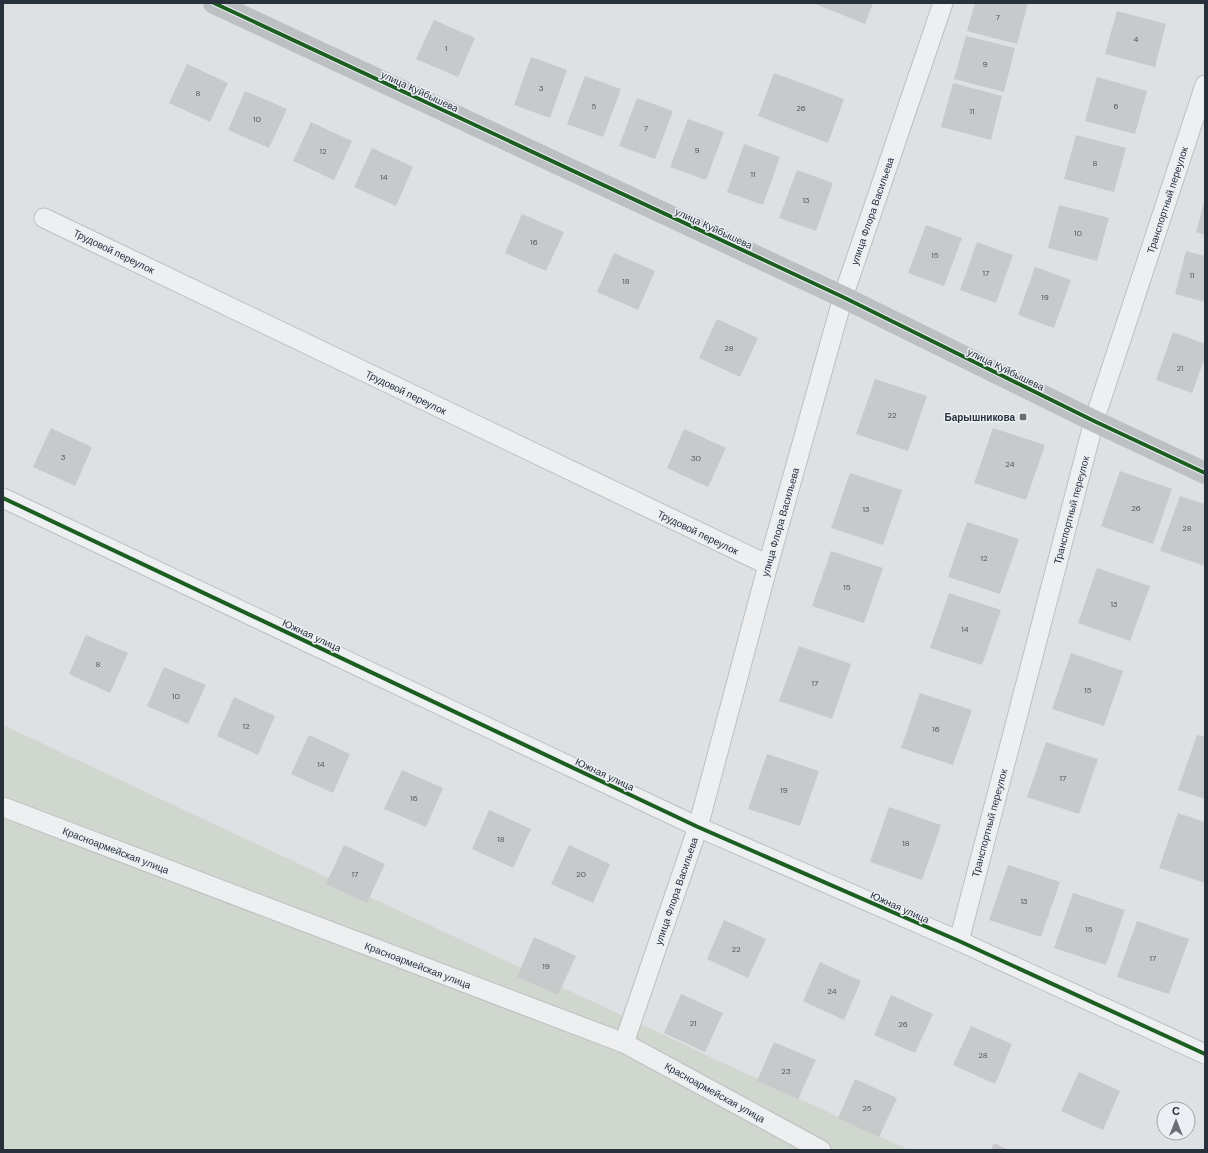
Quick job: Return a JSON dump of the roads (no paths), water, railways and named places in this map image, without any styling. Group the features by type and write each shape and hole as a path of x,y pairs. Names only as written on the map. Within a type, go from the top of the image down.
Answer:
{"street":[{"name":"улица Куйбышева","path":"214,3 843,297 1094,421 1205,472"},
{"name":"улица Флора Васильева","path":"624,1043 698,827 768,565 843,297 943,3"},
{"name":"Транспортный переулок","path":"959,941 1094,421 1205,85"},
{"name":"Трудовой переулок","path":"44,218 768,565"},
{"name":"Южная улица","path":"3,498 698,827 959,941 1205,1054"},
{"name":"Красноармейская улица","path":"3,807 624,1043 821,1150"}],"place":[{"name":"Барышникова","path":"1023,417"}]}
